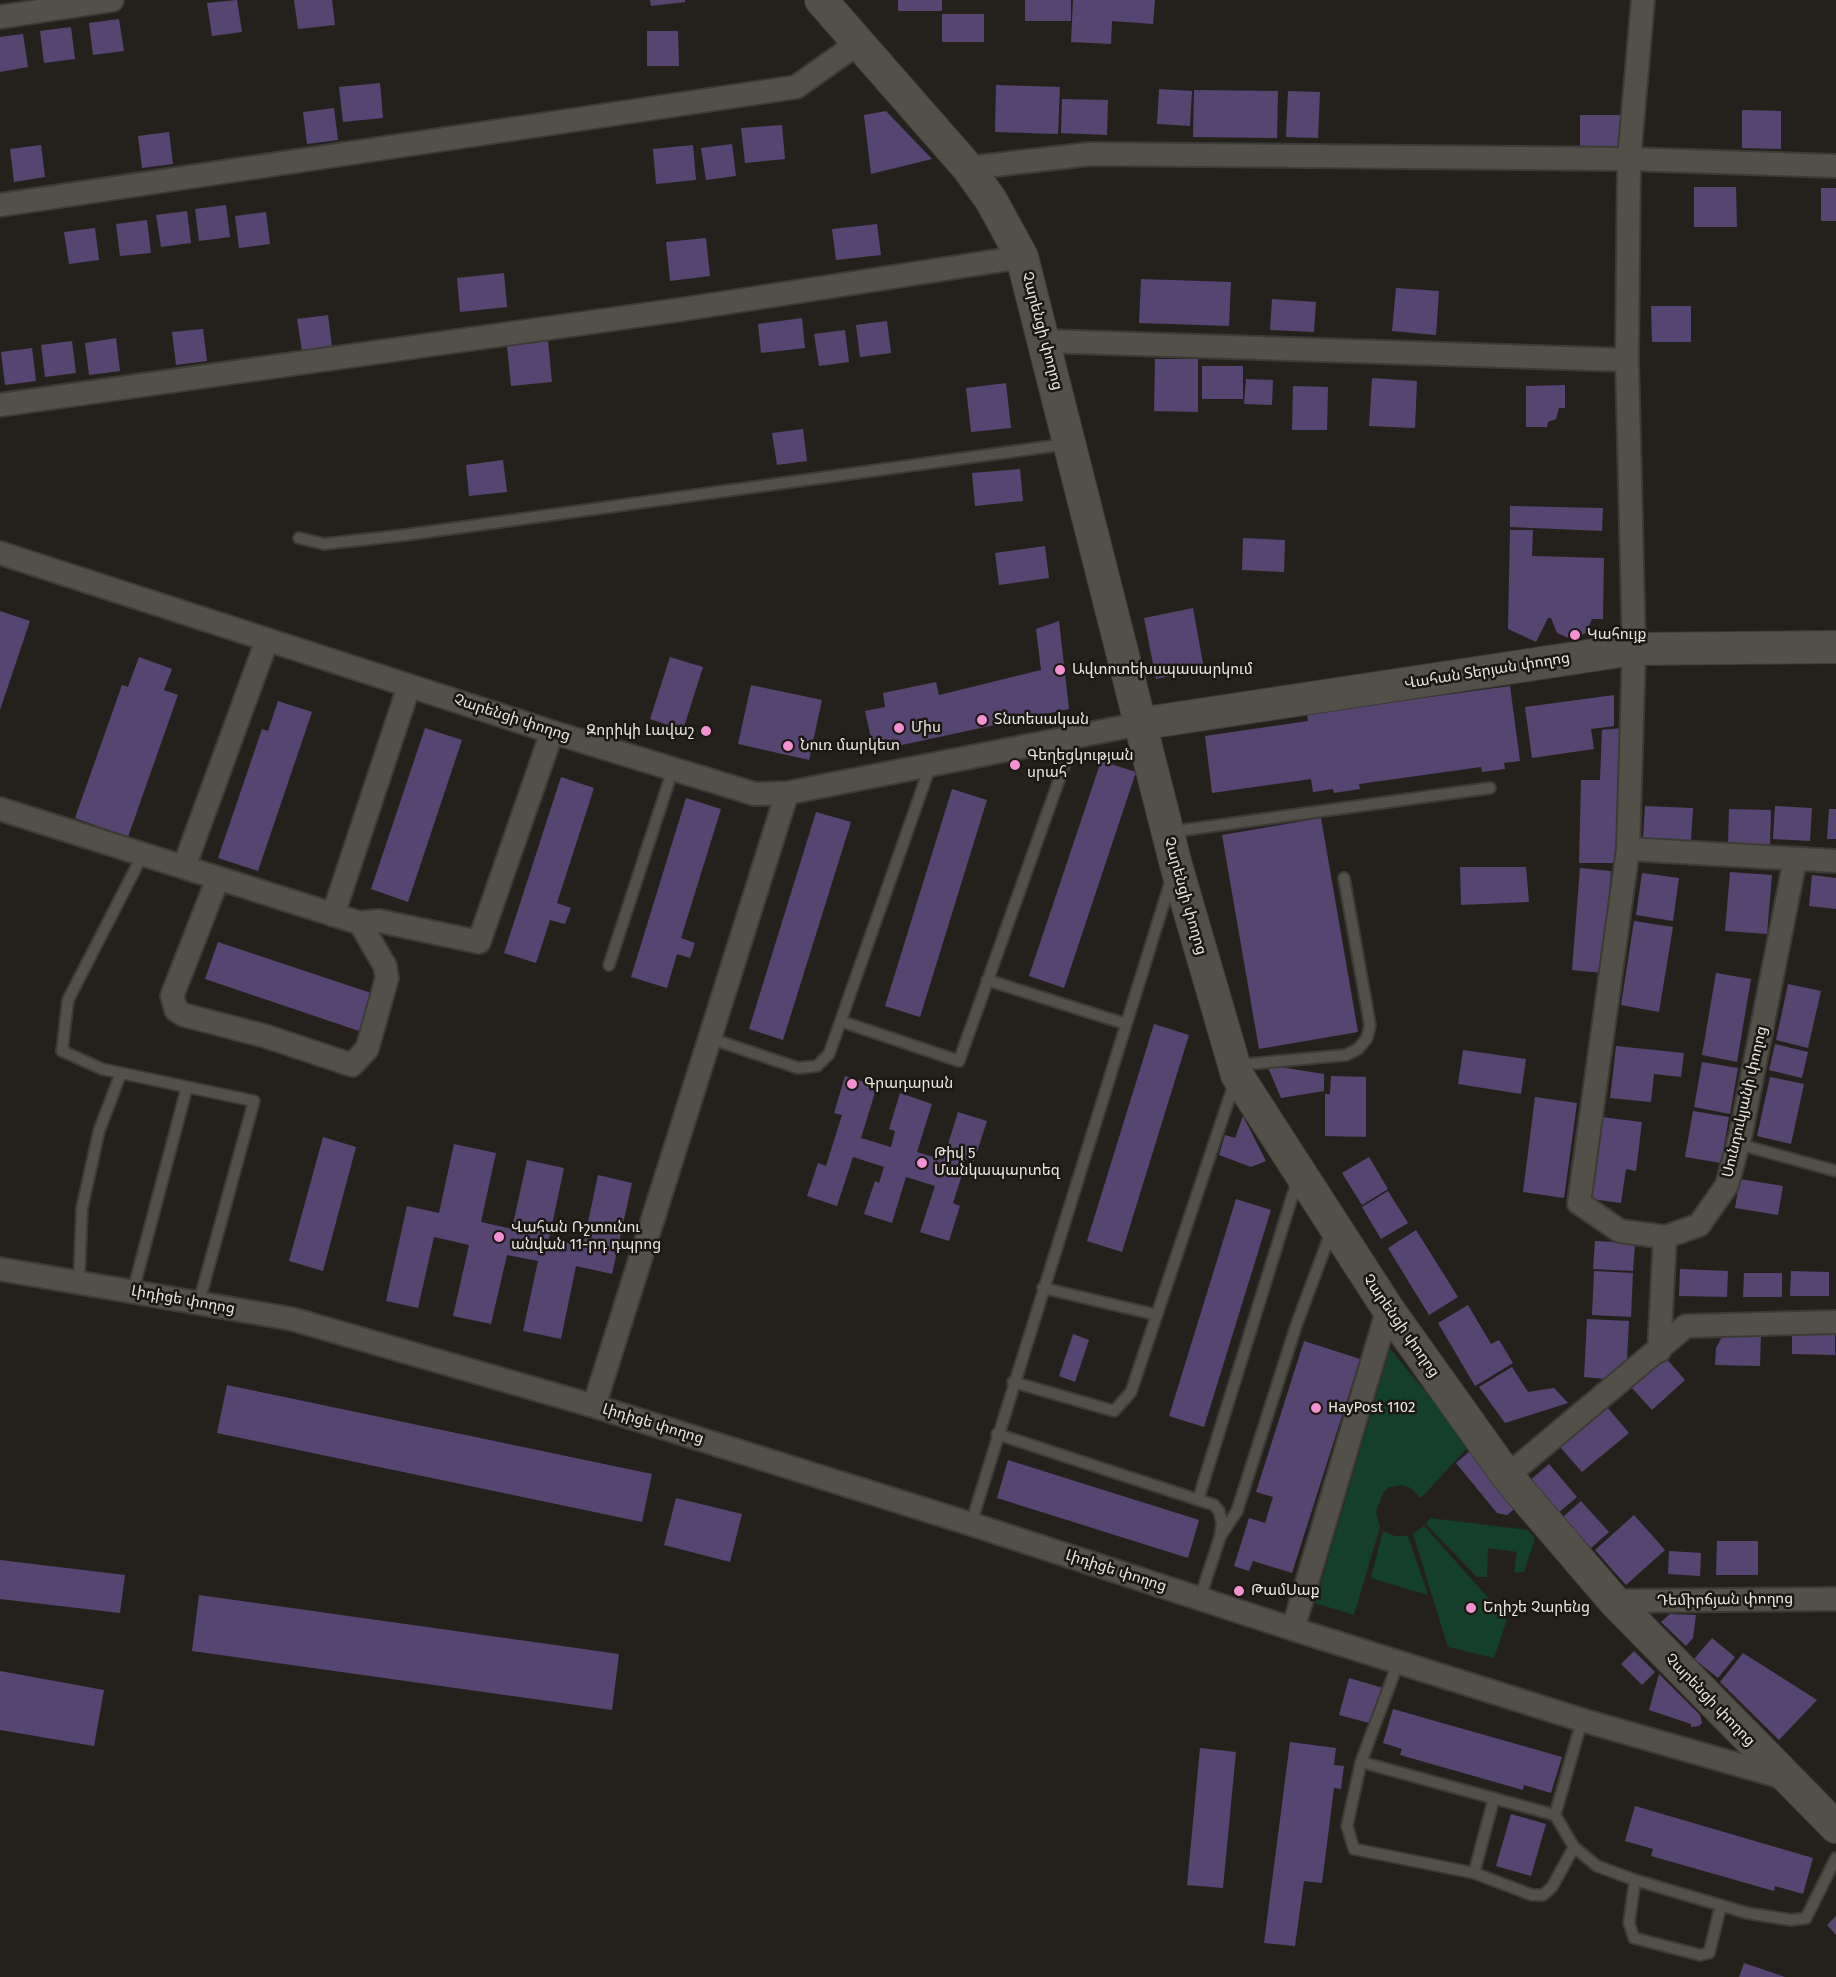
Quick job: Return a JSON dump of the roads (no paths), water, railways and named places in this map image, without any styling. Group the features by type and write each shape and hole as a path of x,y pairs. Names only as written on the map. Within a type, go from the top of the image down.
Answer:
{"main road":[{"name":"Չարենցի փողոց","path":"821,0 857,44 968,168 991,200 1022,258 1045,341 1167,832 1236,1070 1388,1309 1507,1476 1614,1601 1785,1779 1836,1827"},
{"name":"Վահան Տերյան փողոց","path":"1139,723 1634,649 1836,647"}],"street":[{"path":"0,17 112,0"},
{"path":"1643,0 1629,159 1628,360 1634,649 1629,849 1579,1203 1620,1231 1665,1237 1659,1351"},
{"path":"0,205 796,87 857,44"},
{"path":"968,168 1090,154 1629,159 1836,166"},
{"path":"0,405 689,308 1022,258"},
{"path":"1045,341 1628,360"},
{"name":"Չարենցի փողոց","path":"0,553 552,732 754,794 787,793 1139,723"},
{"path":"184,867 267,639"},
{"path":"333,915 409,686"},
{"path":"0,809 360,923 379,921 479,942 552,732"},
{"path":"594,1406 787,793"},
{"path":"1629,849 1836,861"},
{"name":"Սունդուկյանի փողոց","path":"1665,1237 1699,1225 1727,1185 1738,1144 1795,860"},
{"path":"218,878 172,996 176,1010 184,1015 266,1036 352,1065 367,1049 387,978 385,966 360,923"},
{"name":"Լիդիցե փողոց","path":"0,1269 199,1302 269,1317 292,1319 594,1406 971,1524 1398,1663 1785,1779"},
{"path":"1293,1629 1388,1309"},
{"path":"1507,1476 1659,1351 1686,1326 1836,1322"},
{"name":"Դեմիրճյան փողոց","path":"1614,1601 1836,1599"}],"lane":[{"path":"299,538 324,544 405,535 1070,444"},
{"path":"843,1022 959,1061 1074,737"},
{"path":"708,1038 798,1068 817,1066 829,1054 843,1022 932,764"},
{"path":"609,964 673,769"},
{"path":"1167,832 1490,788"},
{"path":"143,854 68,1000 62,1051 102,1069 254,1101 199,1302"},
{"path":"971,1524 1013,1382 1176,866"},
{"path":"1013,1382 1114,1412 1131,1392 1236,1070 1346,1055 1358,1049 1367,1038 1370,1025 1344,878"},
{"path":"987,980 1126,1024"},
{"path":"79,1282 82,1208 99,1131 122,1073"},
{"path":"133,1291 187,1087"},
{"path":"1738,1144 1836,1171"},
{"path":"1198,1500 1300,1172"},
{"path":"1220,1537 1237,1511 1296,1326 1334,1224"},
{"path":"1043,1288 1157,1315"},
{"path":"997,1434 1214,1505 1219,1511 1222,1523 1220,1537 1200,1598"},
{"path":"1398,1663 1361,1762 1347,1826 1354,1849 1474,1873 1532,1895 1543,1895 1552,1887 1574,1847"},
{"path":"1555,1815 1582,1720"},
{"path":"1361,1762 1555,1815 1574,1847 1597,1866 1635,1880 1747,1913 1791,1920 1806,1917 1816,1904 1836,1858"},
{"path":"1474,1873 1494,1798"},
{"path":"1635,1880 1629,1923 1634,1938 1700,1955 1709,1953 1720,1905"}],"place":[{"name":"Կահույք","path":"1575,635"},
{"name":"Ավտոտեխսպասարկում","path":"1060,670"},
{"name":"Տնտեսական","path":"982,720"},
{"name":"Միս","path":"899,728"},
{"name":"Զորիկի Լավաշ","path":"706,731"},
{"name":"Նուռ մարկետ","path":"788,746"},
{"name":"Գեղեցկության սրահ","path":"1015,765"},
{"name":"Գրադարան","path":"852,1084"},
{"name":"Թիվ 5 Մանկապարտեզ","path":"922,1163"},
{"name":"Վահան Ռշտունու անվան 11-րդ դպրոց","path":"499,1237"},
{"name":"HayPost 1102","path":"1316,1408"},
{"name":"ԹամՍաք","path":"1239,1591"},
{"name":"Եղիշե Չարենց","path":"1471,1608"}]}
